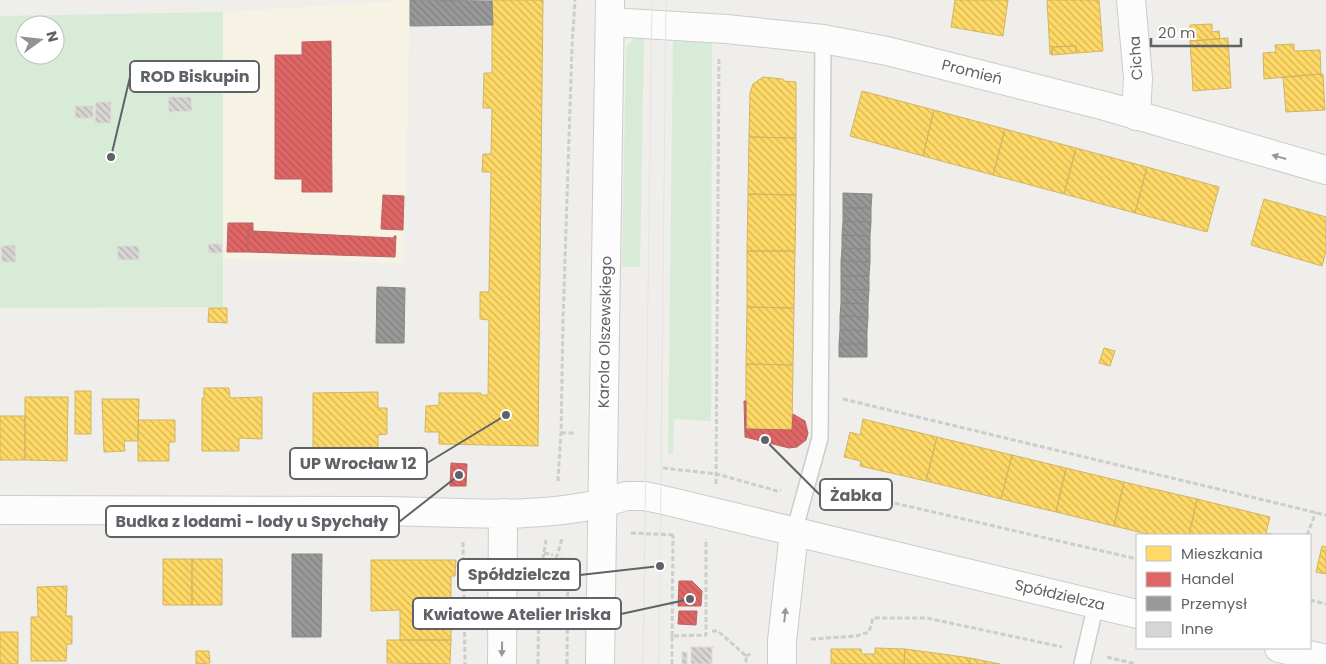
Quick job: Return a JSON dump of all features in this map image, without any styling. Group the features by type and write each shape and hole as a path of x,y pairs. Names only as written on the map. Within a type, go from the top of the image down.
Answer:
{"street":[{"name":"Cicha","path":"1131,0 1138,78 1136,116"},
{"name":"Promień","path":"610,11 726,29 823,39 886,51 1096,104 1326,170"},
{"name":"Karola Olszewskiego","path":"600,664 610,11"},
{"name":"Spółdzielcza","path":"0,510 538,514 564,511 626,496 644,496 1136,614"},
{"path":"502,664 503,513"},
{"path":"782,652 794,532"},
{"path":"1282,649 1326,659"}],"lane":[{"path":"794,532 820,438 823,39"},
{"path":"1082,664 1096,604"}],"path":[{"path":"558,479 575,0"},
{"path":"716,492 718,52"},
{"path":"821,394 1326,515"},
{"path":"655,467 717,474 777,492 809,483 1136,559"},
{"path":"1307,534 1316,512"},
{"path":"631,542 631,533 681,536"},
{"path":"540,583 557,556 564,535"},
{"path":"672,664 673,535"},
{"path":"672,636 706,635 706,537 698,536"},
{"path":"463,541 465,664"},
{"path":"538,664 540,583 544,553 553,555"},
{"path":"567,664 568,559"},
{"path":"1311,600 1326,604"},
{"path":"782,652 869,632 873,618 927,618 1069,648"},
{"path":"712,632 718,631 746,656 746,664"},
{"path":"1103,656 1136,664"}],"shaded area":[{"path":"410,0 404,263 223,258 223,12"}],"green space":[{"path":"223,12 223,307 0,308 0,16 15,16 15,65 65,65 65,15 56,15"},
{"path":"644,36 640,267 622,267 626,47 635,37"},
{"path":"673,41 712,43 711,421 674,419 673,454 668,454"}],"building: Mieszkania":[{"path":"492,0 543,0 538,446 439,444 439,432 425,432 426,406 439,405 439,393 481,393 481,395 488,395 489,320 480,319 480,292 489,292 491,172 482,172 483,154 491,154 492,108 483,108 484,73 492,73"},
{"path":"955,0 1008,0 1003,36 951,27"},
{"path":"1047,0 1099,0 1103,51 1076,53 1076,46 1052,47 1052,55 1050,54"},
{"path":"1212,24 1212,32 1219,31 1220,39 1190,41 1190,25"},
{"path":"1228,38 1231,88 1193,91 1190,41"},
{"path":"1294,44 1294,51 1320,50 1321,74 1264,79 1263,53 1276,52 1275,45"},
{"path":"1076,46 1076,53 1052,55 1052,47"},
{"path":"1323,74 1325,110 1286,112 1283,77"},
{"path":"763,77 796,82 796,138 749,137 750,93 753,84"},
{"path":"862,91 934,110 923,156 850,136"},
{"path":"934,110 1005,129 993,175 923,156"},
{"path":"1005,129 1076,148 1064,194 993,175"},
{"path":"749,137 796,138 796,195 748,194"},
{"path":"1076,148 1147,167 1135,213 1064,194"},
{"path":"1147,167 1219,187 1207,232 1135,213"},
{"path":"748,194 796,195 795,251 747,251"},
{"path":"1264,199 1326,217 1326,252 1322,266 1251,245"},
{"path":"747,251 795,251 794,308 747,307"},
{"path":"747,307 794,308 793,365 746,364"},
{"path":"209,308 227,308 227,323 208,322"},
{"path":"1104,348 1115,351 1110,366 1099,363"},
{"path":"746,364 793,365 792,430 746,429"},
{"path":"204,388 229,388 230,398 262,397 262,439 239,438 239,451 202,451 202,398 204,398"},
{"path":"75,391 91,391 91,434 75,434"},
{"path":"378,392 378,408 387,408 387,434 378,435 378,458 313,459 313,393"},
{"path":"25,397 68,397 67,461 25,460"},
{"path":"102,399 139,399 138,441 124,441 125,451 104,452"},
{"path":"0,416 25,416 25,460 0,460"},
{"path":"863,419 937,437 926,481 860,466 861,461 844,457 850,432 860,435"},
{"path":"138,420 175,420 175,442 169,442 169,461 138,461"},
{"path":"937,437 1012,455 1001,499 926,481"},
{"path":"1012,455 1066,468 1056,512 1001,499"},
{"path":"1066,468 1124,482 1114,526 1056,512"},
{"path":"1124,482 1197,499 1189,534 1147,534 1114,526"},
{"path":"1197,499 1270,517 1266,533 1271,534 1189,534"},
{"path":"1322,546 1326,547 1326,574 1316,572"},
{"path":"163,559 192,559 192,605 163,605"},
{"path":"192,559 222,559 222,605 192,605"},
{"path":"371,560 456,560 455,576 451,576 451,640 400,640 400,610 371,611"},
{"path":"67,586 66,616 72,616 72,644 67,644 66,661 31,661 31,617 38,617 37,587"},
{"path":"0,632 18,632 18,664 0,664"},
{"path":"387,640 451,640 450,664 387,663"},
{"path":"875,648 905,649 904,664 831,664 831,649 861,649 862,654 875,654"},
{"path":"905,649 970,658 969,664 904,664"},
{"path":"196,651 209,651 210,663 196,664"},
{"path":"970,658 1000,664 969,664"}],"building: Handel":[{"path":"331,41 332,192 302,192 302,179 275,179 275,55 302,55 302,42"},
{"path":"383,195 404,196 403,230 381,229"},
{"path":"228,223 253,223 253,231 248,229 248,252 227,252"},
{"path":"248,229 253,231 394,238 396,236 395,257 248,252"},
{"path":"744,401 746,401 746,429 792,430 793,414 805,421 808,433 806,440 797,447 789,448 745,437"},
{"path":"451,463 467,464 466,486 450,486"},
{"path":"679,581 692,581 702,591 701,606 678,606"},
{"path":"679,611 697,611 696,625 678,624"}],"building: Przemysł":[{"path":"410,0 492,1 493,25 410,26"},
{"path":"843,193 872,194 871,208 843,208"},
{"path":"843,208 871,208 871,222 843,221"},
{"path":"843,221 871,222 870,236 842,235"},
{"path":"842,235 870,236 870,249 842,248"},
{"path":"842,248 870,249 870,262 841,261"},
{"path":"841,261 870,262 869,276 841,276"},
{"path":"841,276 869,276 869,290 841,289"},
{"path":"377,287 405,288 404,343 376,343"},
{"path":"841,289 869,290 868,304 841,303"},
{"path":"841,303 868,304 868,317 840,316"},
{"path":"840,316 868,317 867,331 840,330"},
{"path":"840,330 867,331 867,344 839,344"},
{"path":"839,344 867,344 867,357 839,357"},
{"path":"292,554 322,554 321,637 292,637"}],"building: Inne":[{"path":"168,97 191,97 192,111 169,112"},
{"path":"96,102 111,102 111,123 95,123"},
{"path":"75,106 93,106 93,118 75,118"},
{"path":"208,244 222,244 222,253 209,253"},
{"path":"15,245 16,262 2,262 1,246"},
{"path":"117,246 139,246 139,260 118,260"},
{"path":"691,647 714,647 712,648 712,664 691,664"},
{"path":"682,652 687,652 687,664 682,664"}],"tram line":[{"path":"643,664 652,0"},
{"path":"659,664 666,0"}],"place":[{"name":"ROD Biskupin","path":"111,157"},
{"name":"UP Wrocław 12","path":"506,415"},
{"name":"Żabka","path":"765,440"},
{"name":"Budka z lodami - lody u Spychały","path":"459,475"},
{"name":"Spółdzielcza","path":"660,566"},
{"name":"Kwiatowe Atelier Iriska","path":"690,599"}]}
